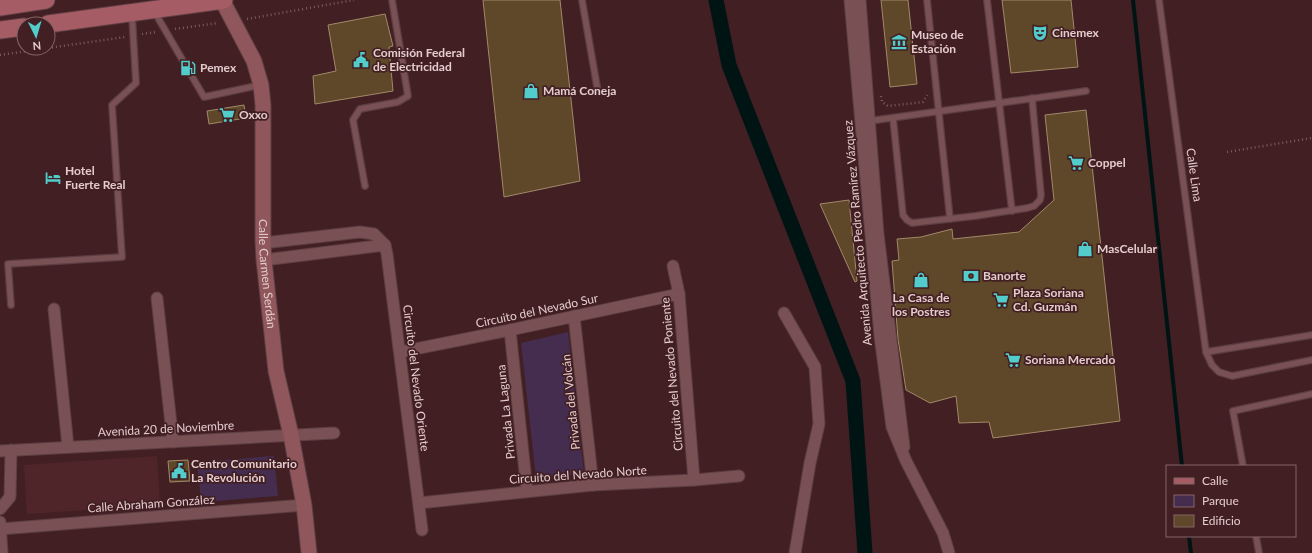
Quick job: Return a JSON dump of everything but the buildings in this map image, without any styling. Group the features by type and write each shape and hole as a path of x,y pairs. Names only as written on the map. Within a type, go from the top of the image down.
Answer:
{"main road":[{"path":"0,6 46,0"},
{"path":"56,23 223,0"},
{"path":"0,30 16,28"}],"street":[{"name":"Calle Carmen Serdán","path":"223,0 254,61 261,84 263,105 264,260 276,371 291,435 304,505 309,553"},
{"name":"Avenida Arquitecto Pedro Ramírez Vázquez","path":"850,0 880,336 892,427 906,461 943,533 949,553"},
{"name":"Avenida Arquitecto Pedro Ramírez Vázquez","path":"860,0 882,264 906,461"},
{"path":"263,243 360,232 374,234 385,245"},
{"path":"264,260 385,245"},
{"name":"Circuito del Nevado Oriente","path":"385,245 420,503 422,530"},
{"name":"Circuito del Nevado Poniente","path":"673,266 678,294 694,480"},
{"name":"Circuito del Nevado Sur","path":"400,352 678,294"},
{"path":"157,298 173,442"},
{"path":"54,309 68,447"},
{"path":"784,313 815,367 819,424 810,463 795,553"},
{"name":"Privada del Volcán","path":"574,316 593,485"},
{"name":"Privada La Laguna","path":"510,330 527,491"},
{"name":"Avenida 20 de Noviembre","path":"6,451 334,433"},
{"path":"0,509 10,497 6,451"},
{"name":"Circuito del Nevado Norte","path":"420,503 593,485 694,480 739,476"},
{"name":"Calle Abraham González","path":"0,529 304,505"},
{"path":"0,522 2,553"}],"lane":[{"path":"365,186 353,120 360,109 398,102 408,96 392,0"},
{"path":"582,0 598,92"},
{"path":"927,0 950,219"},
{"path":"987,0 1012,211"},
{"name":"Calle Lima","path":"1159,0 1206,352"},
{"path":"154,10 204,97 261,84"},
{"path":"11,305 8,264 122,257 112,105 136,83 131,13"},
{"path":"869,121 1086,91"},
{"path":"893,118 903,215 907,220 912,223 1012,211 1034,206 1040,200 1041,195 1032,98"},
{"path":"1312,335 1206,352 1212,365 1219,372 1232,376 1312,360"},
{"path":"1243,465 1232,411 1312,394"},
{"path":"1256,537 1259,553"}],"path":[{"path":"56,47 233,21 354,0"},
{"path":"0,55 16,53"},
{"path":"881,94 882,102 888,106 923,102"},
{"path":"1227,152 1312,138"}],"shaded area":[{"path":"157,456 160,505 27,514 24,465"}],"green space":[{"path":"568,332 584,474 536,478 521,343"},
{"path":"274,456 278,496 201,502 197,462"}],"waterway":[{"path":"716,0 729,65 853,381 865,553"},
{"path":"1133,0 1182,465"},
{"path":"1189,537 1191,553"}],"place":[{"name":"Cinemex","path":"1040,33"},
{"name":"Museo de Estación","path":"899,42"},
{"name":"Comisión Federal de Electricidad","path":"361,60"},
{"name":"Pemex","path":"188,68"},
{"name":"Mamá Coneja","path":"531,91"},
{"name":"Oxxo","path":"227,115"},
{"name":"Coppel","path":"1076,163"},
{"name":"Hotel Fuerte Real","path":"53,178"},
{"name":"MasCelular","path":"1085,249"},
{"name":"Banorte","path":"971,276"},
{"name":"La Casa de los Postres","path":"921,280"},
{"name":"Plaza Soriana Cd. Guzmán","path":"1001,300"},
{"name":"Soriana Mercado","path":"1013,360"},
{"name":"Centro Comunitario La Revolución","path":"179,471"}]}
